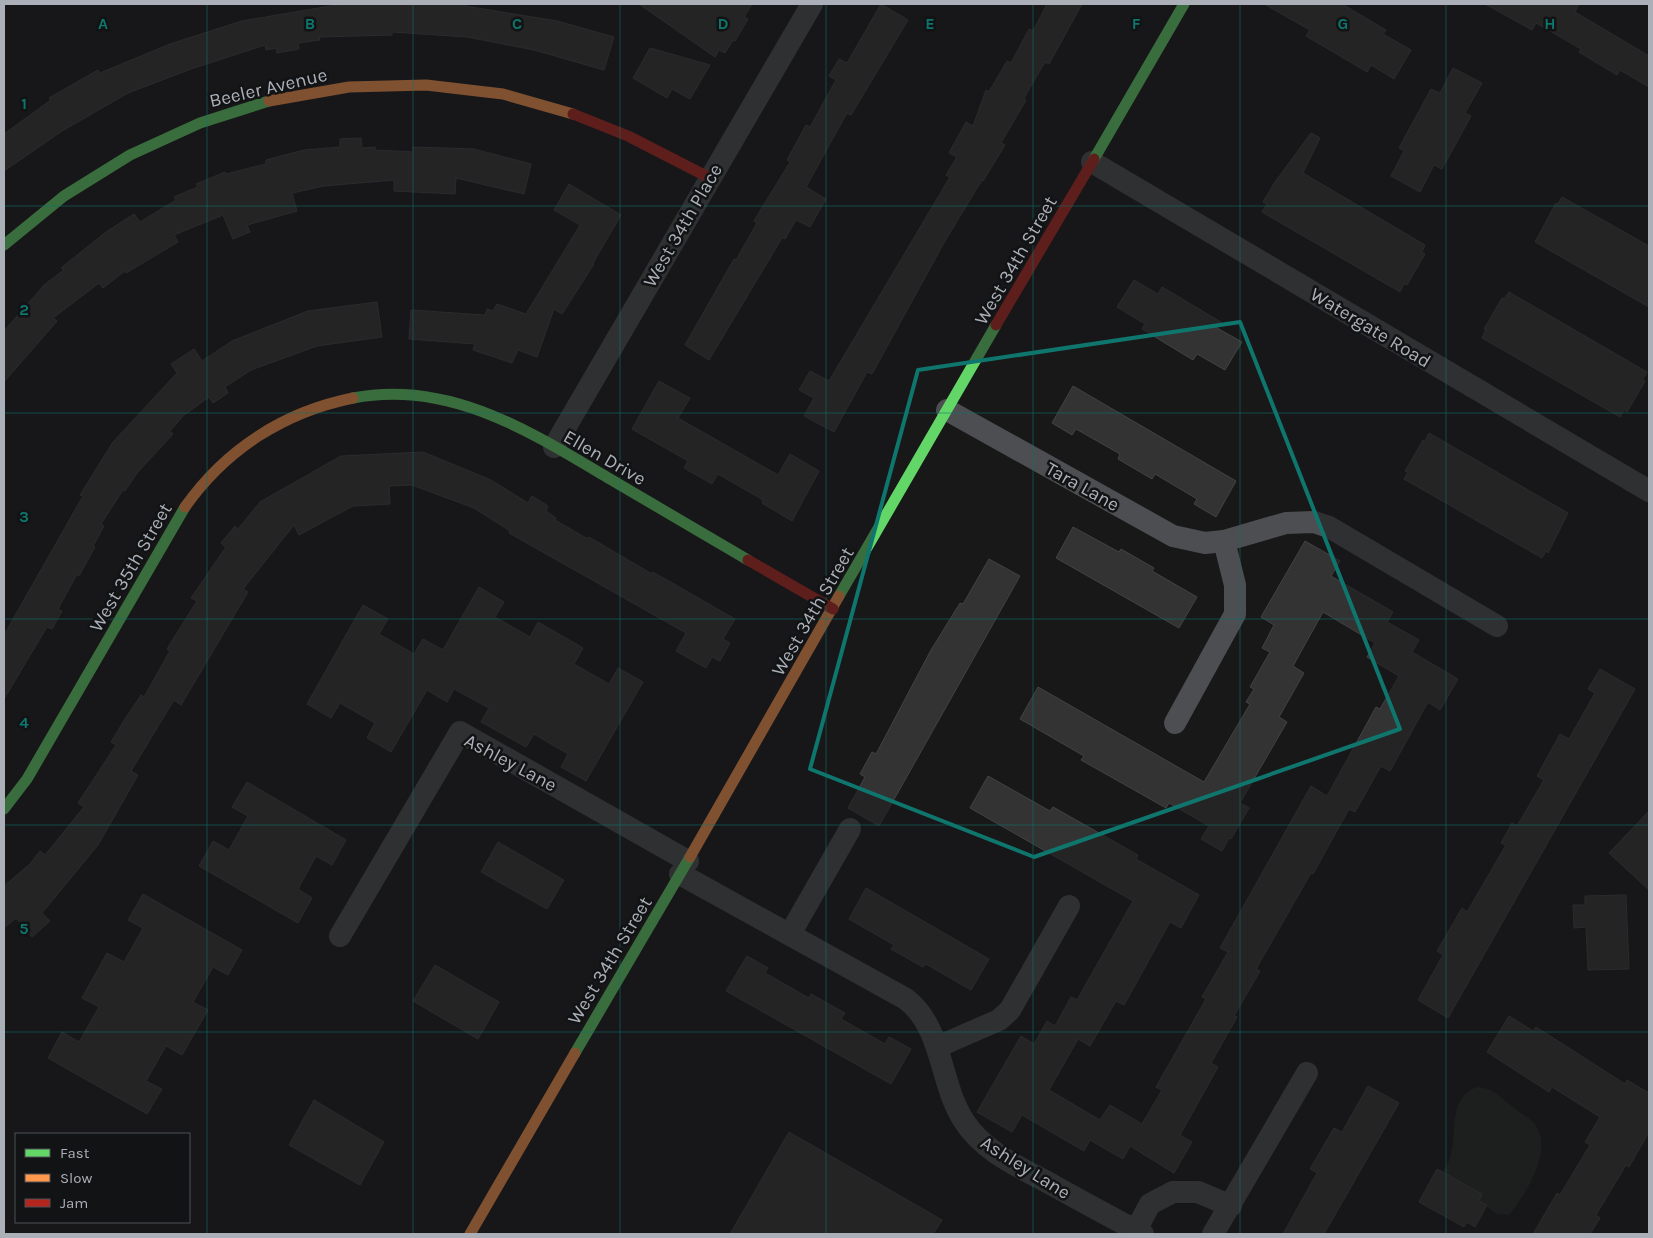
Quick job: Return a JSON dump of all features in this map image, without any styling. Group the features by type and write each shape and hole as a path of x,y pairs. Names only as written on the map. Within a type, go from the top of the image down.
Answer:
{"street":[{"name":"West 34th Place","path":"554,447 812,4"},
{"name":"West 34th Street","path":"470,1234 1184,4"},
{"name":"Beeler Avenue","path":"4,245 88,179 190,126 237,109 273,100 310,92 367,86 409,85 463,90 536,103 577,115 618,131 710,178"},
{"name":"Watergate Road","path":"1092,162 1649,491"},
{"name":"Ellen Drive","path":"340,400 364,396 400,395 458,403 513,424 834,609"},
{"name":"West 35th Street","path":"4,809 28,779 170,529 197,490 218,468 265,430 286,419 340,400"},
{"name":"Tara Lane","path":"947,410 1173,536 1205,543 1224,541 1286,522 1314,522 1329,527 1496,626"},
{"path":"1175,724 1235,614 1235,584 1224,541"},
{"name":"Ashley Lane","path":"340,936 460,732 790,934 906,999 924,1017 937,1047 954,1105 968,1128 981,1142 1010,1161 1140,1232 1150,1204 1173,1192 1198,1192 1231,1206"},
{"path":"790,934 850,829"},
{"path":"937,1047 999,1020 1010,1010 1069,906"},
{"path":"1213,1234 1307,1073"}],"highlighted area":[{"path":"1240,322 1400,729 1034,857 810,769 918,370"}],"shaded area":[{"path":"1477,1087 1488,1089 1497,1094 1532,1121 1539,1131 1541,1143 1540,1156 1536,1169 1523,1195 1509,1215 1497,1214 1479,1201 1482,1194 1443,1172 1452,1148 1457,1108 1461,1099"}],"building":[{"path":"342,4 465,4 465,6 557,21 614,37 604,70 534,50 467,37 392,32 392,35 319,37 320,40 298,43 299,49 277,53 276,48 266,50 265,45 191,69 128,93 62,131 4,171 4,134 51,100 49,98 98,70 100,73 170,44 242,21"},
{"path":"639,4 752,4 744,17 748,19 735,41 733,40 725,53 719,50 715,57"},
{"path":"881,4 908,20 851,115 847,113 806,187 826,199 810,227 796,220 785,239 782,238 709,360 685,345 734,259 736,260 757,223 754,221 790,162 787,160 806,125 810,127 836,80 829,76 839,59 847,63"},
{"path":"1047,4 1082,4 1049,64 1045,62 1024,98 1026,100 1001,143 1005,145 945,241 872,374 867,372 834,432 804,416 814,398 799,390 810,371 829,381 950,177 946,175 957,157 949,153 966,122 973,126 986,90 989,92 1007,61 1011,63 1029,29 1033,31"},
{"path":"1264,4 1342,4 1386,30 1383,34 1411,50 1394,79 1371,65 1367,72 1306,36 1310,30"},
{"path":"1485,4 1579,4 1575,12 1649,56 1649,87 1620,70 1617,75 1579,52 1581,49 1536,23 1532,30"},
{"path":"650,48 710,65 690,99 672,89 667,98 633,78"},
{"path":"1453,68 1482,83 1465,113 1471,116 1442,169 1434,165 1420,192 1391,176 1404,151 1399,148 1431,89 1440,93"},
{"path":"1311,133 1320,138 1303,173 1425,245 1422,252 1425,254 1407,285 1404,284 1400,292 1262,212 1267,204 1263,202 1275,182"},
{"path":"361,138 362,148 375,147 375,150 413,152 413,147 474,149 531,164 524,194 456,178 455,194 394,191 394,180 324,186 292,193 297,211 247,225 250,232 233,239 223,215 174,235 178,242 126,273 125,271 103,288 99,283 53,318 57,321 4,382 4,331 44,285 64,270 61,268 106,232 134,214 140,222 176,200 174,197 198,187 196,184 225,172 226,174 266,164 266,160 304,150 340,147 340,139"},
{"path":"569,184 621,215 594,264 562,314 554,309 537,357 518,350 512,363 473,350 475,344 409,339 411,310 485,315 487,309 493,311 497,304 526,314 580,225 554,210"},
{"path":"1562,197 1649,246 1649,307 1535,242 1556,203 1558,204"},
{"path":"1134,280 1158,294 1162,287 1221,322 1217,328 1242,342 1225,370 1197,354 1193,360 1142,329 1145,324 1117,307"},
{"path":"1509,292 1647,372 1642,380 1645,381 1627,412 1624,410 1620,417 1482,338 1486,330 1484,329 1502,298 1504,299"},
{"path":"377,302 382,337 317,346 251,370 225,387 228,393 213,403 209,397 184,415 170,431 173,434 137,473 125,491 123,490 101,524 104,526 93,546 95,547 79,576 77,574 58,609 62,611 52,629 47,627 4,699 4,635 83,496 80,495 113,442 177,373 171,364 194,349 202,361 232,341 308,311"},
{"path":"659,381 690,398 678,418 778,475 790,454 819,471 792,521 762,503 763,500 718,474 712,484 684,468 688,461 632,429"},
{"path":"1073,386 1236,481 1216,517 1194,504 1197,499 1155,474 1152,479 1118,459 1120,454 1076,429 1072,435 1052,423"},
{"path":"1429,433 1568,513 1548,553 1546,551 1542,558 1404,479 1408,472 1405,471"},
{"path":"423,452 491,480 528,503 532,496 548,506 546,511 556,518 555,520 588,539 589,537 652,574 653,572 735,619 723,639 730,643 720,661 712,657 706,668 676,651 686,633 509,533 510,531 474,508 412,485 389,486 390,504 353,506 299,535 294,525 243,589 248,592 181,705 174,700 131,771 138,775 98,845 42,913 50,921 32,937 16,918 4,928 4,886 30,864 40,851 45,855 84,807 78,803 116,745 111,742 125,719 141,695 144,697 170,651 167,649 197,601 191,598 226,547 221,543 235,526 238,529 260,502 341,456"},
{"path":"1073,527 1119,552 1121,549 1154,568 1152,571 1197,597 1179,628 1056,558"},
{"path":"1305,541 1340,561 1331,576 1393,612 1387,622 1419,640 1412,652 1458,679 1440,710 1428,702 1390,771 1381,766 1355,812 1349,809 1313,874 1311,873 1256,969 1260,971 1234,1016 1237,1017 1211,1063 1218,1067 1180,1135 1192,1142 1174,1173 1130,1146 1123,1159 1090,1140 1084,1151 1022,1115 1012,1132 977,1112 1021,1036 1034,1044 1047,1021 1055,1026 1071,997 1077,1000 1133,901 970,808 988,776 1050,811 1053,807 1138,855 1136,859 1199,895 1181,928 1170,922 1124,1005 1116,1001 1090,1046 1078,1039 1049,1090 1100,1120 1110,1105 1142,1124 1162,1090 1156,1087 1206,999 1202,997 1228,952 1220,948 1311,786 1327,796 1376,707 1380,709 1399,676 1367,657 1375,643 1323,612 1293,666 1304,673 1279,717 1287,722 1240,803 1249,808 1222,851 1201,839 1209,826 1169,803 1166,808 1081,760 1084,756 1020,719 1038,687 1204,782 1250,704 1246,702 1254,689 1250,687 1270,652 1262,648 1274,625 1261,617"},
{"path":"989,559 1020,576 879,826 848,808 865,777 860,774 872,752 876,754 931,650 960,603 963,604"},
{"path":"479,587 504,602 495,617 530,637 538,622 583,648 574,664 609,684 618,668 643,682 586,781 561,767 568,754 534,734 526,747 481,722 489,708 454,689 447,702 427,690 391,752 367,738 375,723 340,703 331,718 307,704 363,605 388,619 379,634 414,654 423,639 443,650"},
{"path":"1600,669 1635,689 1448,1018 1418,1000 1443,955 1437,951 1462,908 1467,912 1506,845 1501,843 1512,823 1517,826 1544,780 1537,776 1560,734 1569,739 1595,693 1588,689"},
{"path":"247,782 346,840 332,865 316,856 298,889 312,898 298,923 199,866 213,841 229,850 248,816 232,807"},
{"path":"1649,811 1649,890 1609,853"},
{"path":"498,842 564,880 547,909 481,872"},
{"path":"866,888 989,959 971,990 926,964 923,967 891,949 894,945 849,919"},
{"path":"143,894 242,950 228,975 213,967 193,1002 208,1010 182,1055 166,1046 146,1081 162,1089 147,1114 48,1058 62,1032 79,1042 99,1007 82,998 107,953 124,962 143,928 128,920"},
{"path":"1626,895 1629,969 1588,970 1586,927 1574,928 1573,905 1585,905 1585,896"},
{"path":"747,956 768,968 765,973 809,998 811,994 845,1013 841,1019 885,1044 889,1037 911,1049 891,1084 726,991"},
{"path":"435,965 499,1002 478,1039 413,1001"},
{"path":"1509,1016 1533,1031 1536,1027 1625,1084 1627,1080 1649,1093 1649,1132 1629,1167 1626,1165 1596,1215 1600,1218 1590,1234 1533,1234 1557,1193 1560,1195 1590,1145 1585,1142 1600,1117 1552,1087 1549,1092 1487,1052"},
{"path":"1368,1086 1399,1103 1324,1234 1283,1234 1317,1173 1310,1169 1334,1128 1342,1132"},
{"path":"314,1100 384,1142 360,1185 289,1145"},
{"path":"789,1132 942,1220 933,1234 730,1234"},
{"path":"1437,1169 1482,1194 1479,1201 1487,1205 1475,1227 1467,1222 1464,1227 1419,1202"}],"traffic: fast":[{"path":"1094,159 1184,4"},
{"path":"4,245 64,196 130,155 200,123 269,101"},
{"path":"839,596 996,325"},
{"path":"353,398 388,394 423,396 456,403 488,414 550,444 748,560"},
{"path":"4,809 27,779 185,507"},
{"path":"575,1053 690,857"}],"traffic: slow":[{"path":"269,101 349,87 426,85 503,94 573,114"},
{"path":"185,507 219,467 258,436 280,423 303,413 353,398"},
{"path":"690,857 839,596"},
{"path":"470,1234 575,1053"}],"traffic: jam":[{"path":"573,114 628,136 710,178"},
{"path":"996,325 1094,159"},
{"path":"748,560 833,609"}]}
